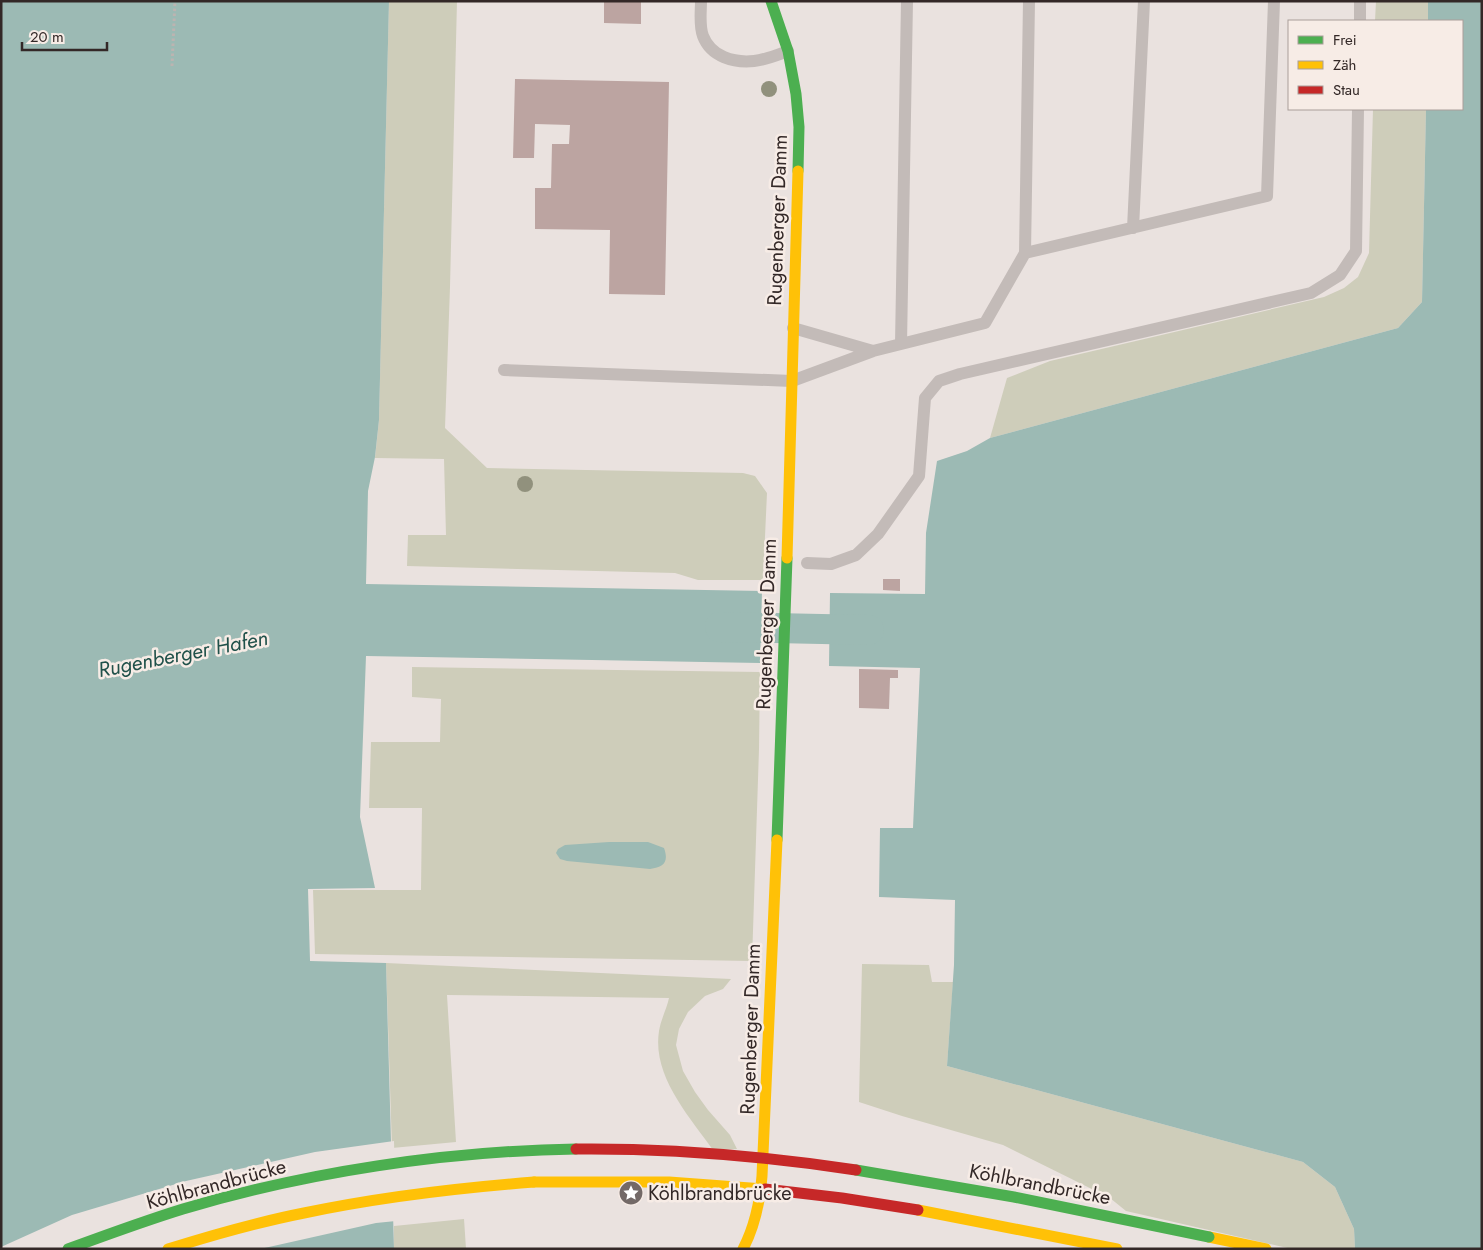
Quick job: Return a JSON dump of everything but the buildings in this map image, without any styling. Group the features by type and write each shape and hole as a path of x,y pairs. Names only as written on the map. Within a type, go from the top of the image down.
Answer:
{"main road":[{"name":"Rugenberger Damm","path":"743,1249 749,1238 761,1195 764,1160 786,579 799,127 796,94 788,51 771,1"},
{"name":"Köhlbrandbrücke","path":"68,1249 122,1229 217,1200 305,1179 430,1159 494,1153 621,1149 684,1151 753,1157 924,1180 1266,1249"},
{"path":"168,1249 246,1226 302,1213 418,1192 476,1186 584,1180 693,1183 818,1194 951,1216 1117,1249"}],"lane":[{"path":"701,1 703,36 715,54 733,61 755,61 788,51"},
{"path":"901,344 907,1"},
{"path":"504,370 792,381 873,351 985,323 1025,254 1029,1"},
{"path":"1133,228 1144,1"},
{"path":"1025,254 1267,196 1274,1"},
{"path":"1360,1 1360,20"},
{"path":"807,563 831,564 856,555 878,534 919,476 925,398 939,381 960,374 1311,293 1340,275 1356,251 1358,110"},
{"path":"793,328 873,351"}],"path":[{"path":"172,66 175,1"}],"green space":[{"path":"389,1 457,1 445,428 487,468 743,473 755,476 767,493 763,580 698,580 675,573 407,566 408,535 446,535 444,459 375,458 379,420"},
{"path":"1376,1 1428,1 1428,20 1375,20"},
{"path":"1373,110 1426,110 1422,302 1398,328 990,438 1007,378 1050,361 1324,297 1344,288 1358,277 1369,253"},
{"path":"412,667 760,672 752,961 315,954 313,890 421,890 422,808 369,808 371,742 440,742 441,699 412,697"},
{"path":"386,963 731,979 723,989 705,996 688,1012 679,1029 676,1045 683,1071 695,1092 730,1135 737,1149 713,1150 674,1095 661,1064 658,1048 659,1031 669,998 447,995 456,1142 392,1148"},
{"path":"862,964 929,965 932,982 953,982 947,1066 1303,1162 1335,1187 1354,1229 1355,1249 1292,1249 1126,1211 1110,1198 1003,1145 859,1102"},
{"path":"464,1219 466,1249 394,1249 394,1226"}],"water":[{"name":"Rugenberger Hafen","path":"1,1 389,1 379,420 375,457 368,491 366,584 762,591 760,663 366,656 360,817 375,888 308,889 310,961 386,963 394,1249 1,1249"},
{"path":"1428,1 1482,1 1482,1249 1355,1249 1354,1229 1335,1187 1303,1162 947,1066 954,965 955,900 879,897 880,828 913,828 920,668 829,666 830,593 925,594 926,533 937,461 967,451 990,438 1398,328 1422,302 1426,110 1463,110 1463,20 1428,20"},
{"path":"648,842 664,848 666,857 662,865 650,869 567,861 560,859 556,853 558,849 565,845"}],"pier":[{"path":"394,1141 396,1221 376,1223 260,1249 1,1249 1,1247 72,1215 186,1181 315,1152"}],"waterway":[{"path":"720,627 869,630"}],"traffic: fast":[{"path":"771,1 788,51 796,94 799,127 798,171"},
{"path":"777,840 787,558"},
{"path":"68,1249 183,1209 278,1184 328,1174 427,1159 477,1154 576,1149"},
{"path":"856,1170 1014,1197 1209,1237"}],"traffic: slow":[{"path":"787,558 798,171"},
{"path":"743,1249 751,1232 756,1214 762,1176 777,840"},
{"path":"168,1249 253,1225 333,1207 419,1194 534,1182"},
{"path":"534,1182 669,1182 765,1189"},
{"path":"918,1210 1117,1249"},
{"path":"1209,1237 1266,1249"}],"traffic: jam":[{"path":"576,1149 716,1154 856,1170"},
{"path":"765,1189 842,1198 918,1210"}],"place":[{"name":"Köhlbrandbrücke","path":"631,1193"}]}
